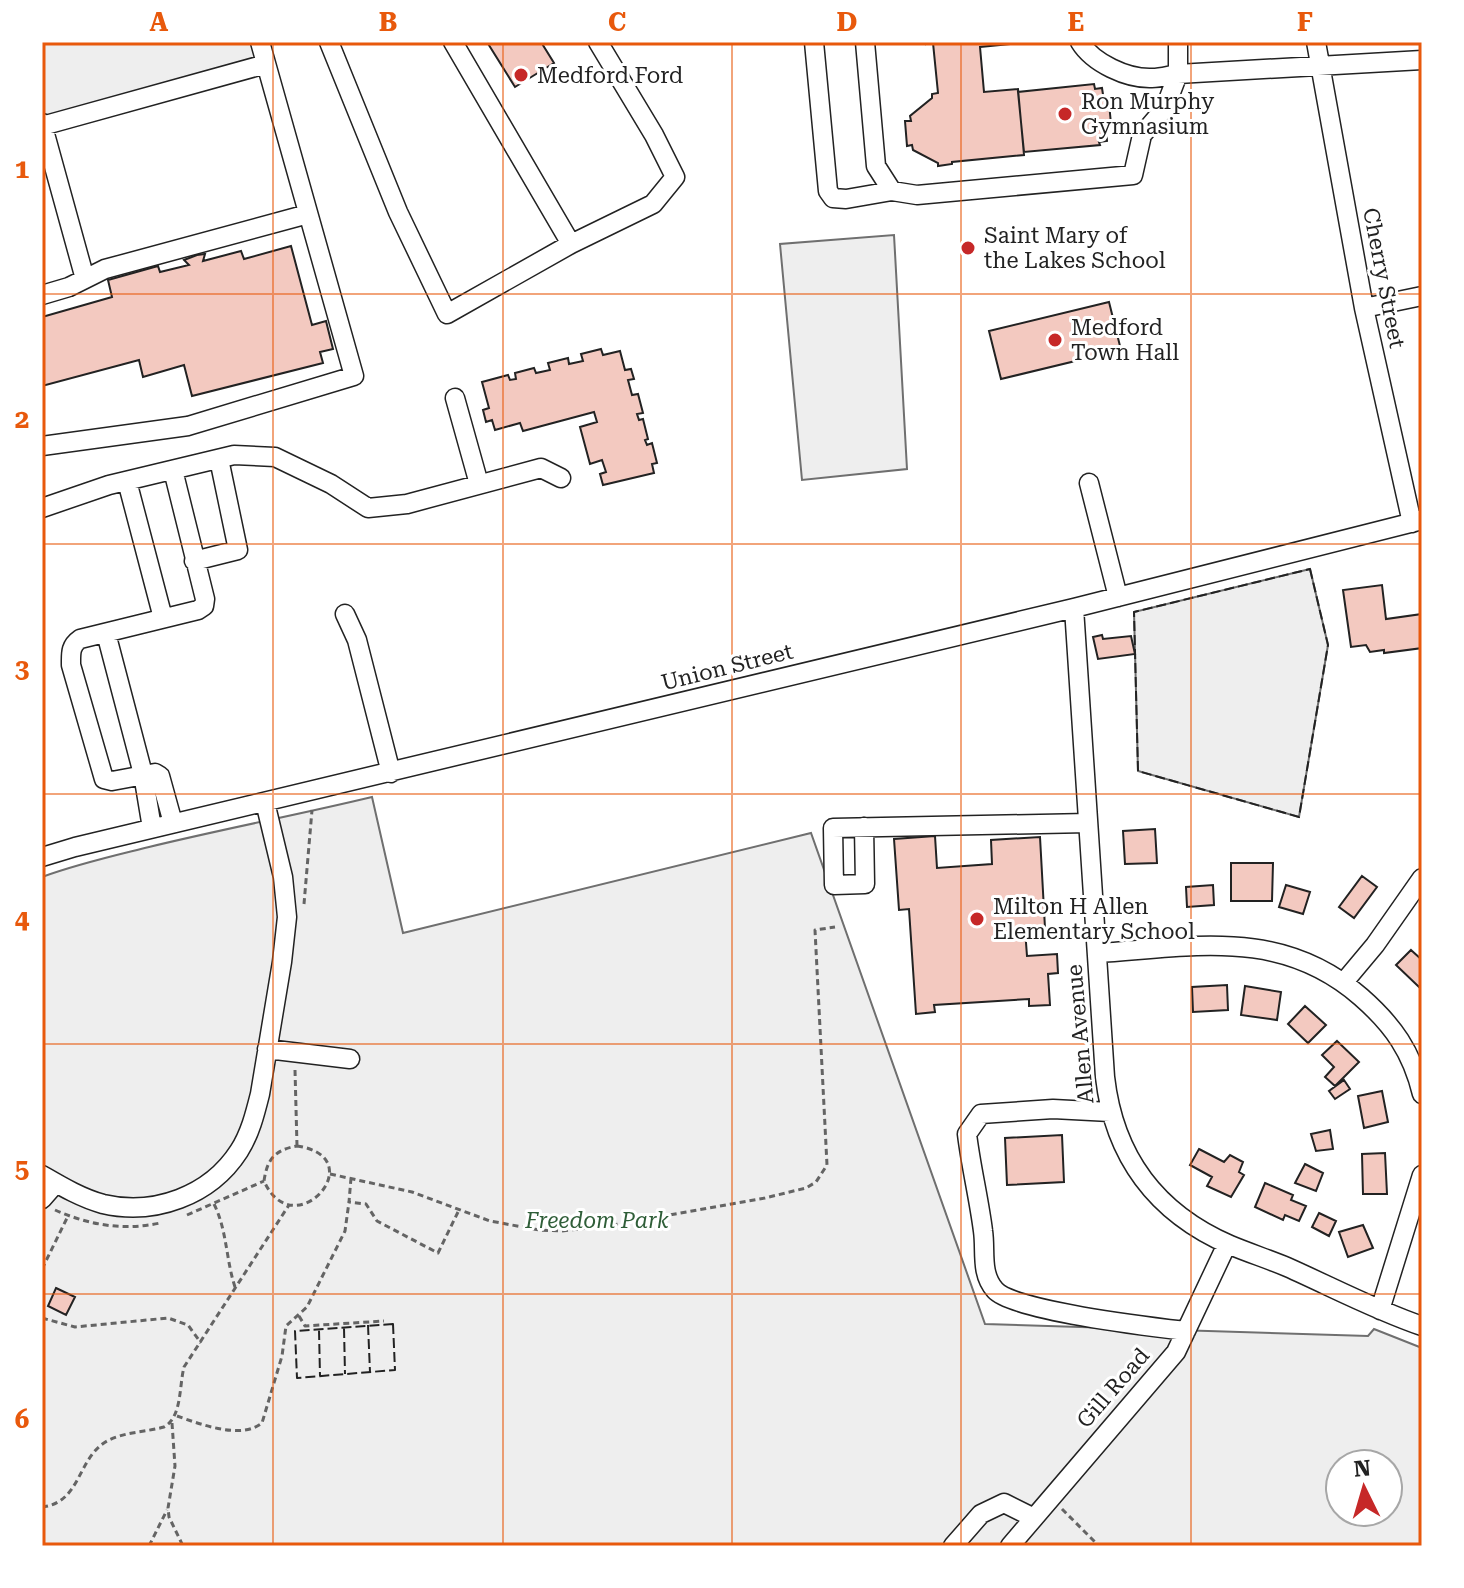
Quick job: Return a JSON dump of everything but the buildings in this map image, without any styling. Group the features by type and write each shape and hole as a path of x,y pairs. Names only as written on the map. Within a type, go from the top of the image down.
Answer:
{"street":[{"path":"42,446 188,426 354,376 260,42"},
{"path":"329,42 398,212 447,314 571,244 653,204 675,177 654,135 598,42"},
{"path":"453,42 571,244"},
{"path":"814,42 828,191 833,198 846,199 892,191 917,195 1133,175 1142,135 1165,108 1178,74 1178,42"},
{"path":"865,42 876,166 892,191"},
{"path":"1080,42 1086,53 1126,74 1152,78 1422,60"},
{"name":"Cherry Street","path":"1316,42 1364,308 1417,521"},
{"path":"85,279 42,125 266,64"},
{"path":"42,295 69,287 105,269 308,214"},
{"path":"1364,308 1422,296"},
{"path":"455,398 479,484"},
{"path":"42,508 127,481 234,455 275,457 331,484 368,508 407,504 541,468 561,478"},
{"path":"194,561 238,550 219,459"},
{"path":"173,470 205,599 204,606 73,643 71,665 104,779 112,781 155,773 160,776 173,823"},
{"path":"127,481 163,618"},
{"path":"1089,483 1118,597"},
{"name":"Union Street","path":"42,857 1074,608 1417,521"},
{"name":"Allen Avenue","path":"1074,608 1102,1044 1110,1112 1123,1148 1144,1181 1171,1209 1227,1244 1279,1263 1422,1326"},
{"path":"345,614 357,640 391,773"},
{"path":"106,633 143,774 152,828"},
{"path":"42,1199 49,1179 100,1203 133,1208 169,1203 202,1187 230,1163 248,1134 260,1094 287,917 283,877 265,802"},
{"path":"864,827 1088,823"},
{"path":"1344,982 1375,945 1422,878"},
{"path":"1097,953 1226,944 1297,958 1344,982 1384,1017 1409,1056 1422,1094"},
{"path":"267,1049 350,1059"},
{"path":"1110,1112 1053,1109 981,1114 972,1124 967,1134 983,1233 985,1274 995,1291 1009,1300 1106,1321 1186,1331"},
{"path":"1380,1310 1422,1175"},
{"name":"Gill Road","path":"1010,1546 1176,1352 1227,1244"},
{"path":"953,1546 981,1514 1004,1503 1034,1518"}],"path":[{"path":"303,913 312,810"},
{"path":"330,1174 412,1192 459,1210 539,1230 607,1226 806,1188 816,1182 827,1165 815,930 835,927"},
{"path":"290,1051 295,1069 297,1146"},
{"path":"297,1146 315,1151 323,1157 330,1174 324,1191 318,1197 310,1202 289,1205 273,1196 264,1181 270,1159 277,1151 297,1146"},
{"path":"177,1416 238,1431 258,1427 268,1411 286,1326 307,1307 345,1231 351,1178"},
{"path":"349,1202 366,1204 377,1221 438,1253 459,1210"},
{"path":"214,1204 235,1287"},
{"path":"42,1507 63,1500 89,1459 107,1441 172,1423 177,1416 178,1389 184,1367 289,1205"},
{"path":"42,1269 68,1216"},
{"path":"299,1316 305,1326 384,1321"},
{"path":"42,1318 75,1327 168,1318 188,1325 201,1343"},
{"path":"172,1423 175,1466 168,1508 183,1546"},
{"path":"1052,1497 1099,1546"},
{"path":"149,1546 168,1508"}],"green space":[{"path":"42,42 260,42 266,64 42,126"},
{"path":"894,235 907,469 802,480 780,244"},
{"path":"1310,569 1328,645 1299,817 1138,771 1134,612"},
{"name":"Freedom Park","path":"372,797 403,933 811,833 985,1324 1368,1336 1374,1329 1422,1348 1422,1546 42,1546 42,877 149,847"}],"fence":[{"path":"1310,569 1328,645 1299,817 1138,771 1134,612 1310,569"},
{"path":"393,1324 395,1370 297,1378 295,1331 393,1324"},
{"path":"368,1325 370,1372"},
{"path":"344,1328 345,1374"},
{"path":"319,1330 320,1376"}],"place":[{"name":"Medford Ford","path":"521,75"},
{"name":"Ron Murphy Gymnasium","path":"1065,114"},
{"name":"Saint Mary of the Lakes School","path":"968,248"},
{"name":"Medford Town Hall","path":"1055,340"},
{"name":"Milton H Allen Elementary School","path":"977,919"}]}
